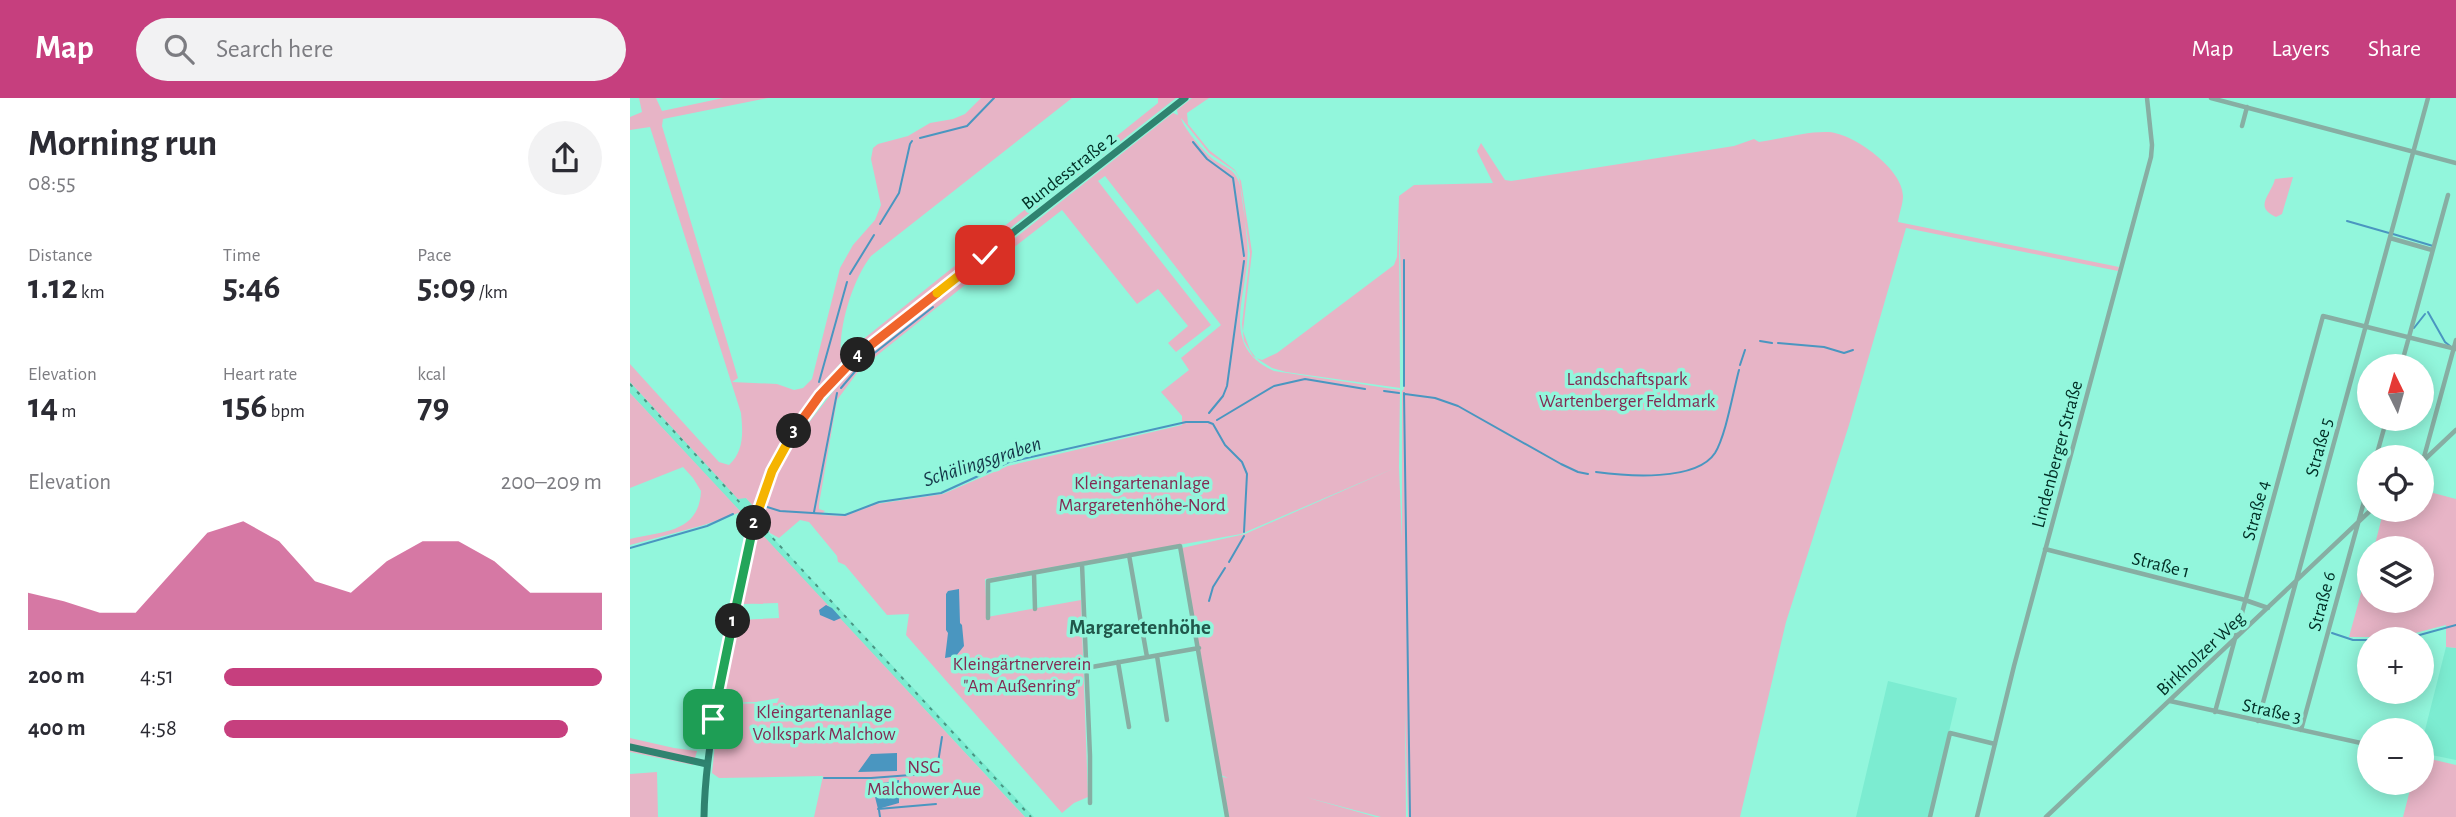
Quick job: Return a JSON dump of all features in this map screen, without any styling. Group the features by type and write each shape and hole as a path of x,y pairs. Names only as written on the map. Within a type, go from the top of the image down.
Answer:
{"main road":[{"name":"Bundesstraße 2","path":"704,817 713,719 756,515 775,464 804,416 862,351 1185,98"},
{"path":"630,747 708,764"}],"street":[{"name":"Lindenberger Straße","path":"1978,817 2045,549 2151,157 2147,98"},
{"path":"2211,98 2456,163"},
{"name":"Straße 5","path":"2258,721 2428,98"},
{"path":"2242,126 2247,107"},
{"path":"2405,354 2448,195"},
{"path":"2390,238 2432,250"},
{"name":"Straße 4","path":"2215,712 2323,316 2365,326"},
{"path":"2365,326 2455,350"},
{"path":"2427,445 2456,340"},
{"path":"2434,451 2456,430"},
{"name":"Birkholzer Weg","path":"2046,817 2358,523"},
{"name":"Straße 6","path":"2301,730 2358,523"},
{"path":"988,618 988,581 1180,546 1227,817"},
{"name":"Straße 1","path":"2045,549 2268,608"},
{"path":"1129,555 1147,657"},
{"path":"1082,564 1090,803"},
{"path":"1034,573 1035,610"},
{"path":"1086,668 1199,648"},
{"path":"1157,656 1167,720"},
{"path":"1118,662 1129,727"},
{"name":"Straße 3","path":"2170,701 2357,742"},
{"path":"1930,817 1951,733 1995,744"}],"shaded area":[{"path":"630,382 738,498 746,498 764,518 761,525 1034,817 1025,817 693,461 630,393"},
{"path":"2446,647 2456,648 2456,760 2434,755 2434,718 2428,718 2432,704 2434,704"},
{"path":"1888,681 1957,698 1929,817 1856,817"}],"green space":[{"path":"639,98 656,98 662,111 723,98 768,98 663,119 662,126 738,378 732,382 777,384 794,390 803,388 812,379 840,268 853,245 875,220 881,205 871,159 873,148 878,144 908,136 930,123 965,114 981,98 1072,98 871,256 858,277 848,304 842,332 841,357 1158,103 1158,98 1176,98 846,357 791,427 770,464 754,507 746,498 738,499 630,382 630,364 719,462 729,465 734,460 741,441 741,413 650,127 630,130 630,117 642,112"},
{"path":"1192,98 1209,98 1187,113 1188,124 1209,150 1235,170 1241,181 1252,252 1243,331 1250,350 1256,358 1262,360 1277,353 1394,265 1397,257 1399,196 1414,185 1493,183 1477,151 1481,143 1505,180 1511,181 1734,146 1754,139 1759,142 1829,132 1863,146 1886,164 1895,175 1903,196 1898,222 2119,267 2118,271 1906,228 1849,425 1786,622 1740,817 1408,817 1405,708 1406,817 1381,817 1305,797 1376,817 1229,817 1222,777 1228,778 1221,775 1182,548 1245,534 1397,467 1241,534 985,579 987,617 1081,600 1088,797 1074,803 1062,813 906,635 909,614 887,615 845,565 838,562 837,556 809,522 800,520 779,538 770,533 760,514 776,475 796,439 850,370 984,261 990,265 860,369 837,400 819,504 819,509 825,511 821,515 845,516 876,504 943,494 1008,466 1182,425 1182,416 1161,392 1189,370 1181,358 1221,325 1105,176 1098,181 1211,325 1176,352 1168,343 1188,326 1158,289 1137,304 1062,210 994,263 991,257 1173,113 1178,115 1177,110","holes":["1181,118 1209,153 1235,171 1240,187 1236,176 1200,146","1399,216 1404,389 1402,541 1400,390 1274,371 1253,356 1272,368 1400,388","1245,221 1250,254 1242,324 1244,341 1253,355 1245,346 1241,330 1240,313 1247,258"]},
{"path":"2293,177 2282,214 2276,217 2266,209 2265,200 2275,179"},
{"path":"630,393 741,512 630,545 630,539 677,528 686,523 699,505 701,491 683,467 630,488"},
{"path":"2434,493 2456,499 2456,648 2446,647 2446,625 2434,628 2357,627 2357,637 2349,637 2357,608 2357,613 2434,613 2434,536 2377,536 2381,522 2434,522"},
{"path":"757,529 1025,817 814,817 823,776 719,778 712,773 722,704 777,703 779,698 722,703 740,620 779,618 778,603 743,604"},
{"path":"630,738 697,751 693,765 630,752"},
{"path":"2434,760 2456,765 2456,817 2403,817 2409,795 2434,795"},
{"path":"657,772 658,817 630,817 630,774"}],"water":[{"path":"959,589 964,646 956,656 945,658 948,633 946,594"},
{"path":"826,605 841,618 834,621 820,615 819,610"},
{"path":"897,753 897,771 858,772 871,754"},
{"path":"899,780 899,803 878,809 872,785"}],"waterway":[{"path":"920,138 967,126 994,98"},
{"path":"880,224 899,193 912,141"},
{"path":"1193,142 1207,159 1233,178 1244,256"},
{"path":"2347,221 2389,233"},
{"path":"2393,234 2433,246"},
{"path":"850,274 874,235"},
{"path":"1404,260 1404,386"},
{"path":"1209,413 1223,396 1227,386 1244,261"},
{"path":"819,382 847,282"},
{"path":"841,388 863,362 933,307"},
{"path":"2428,312 2450,346"},
{"path":"2414,328 2425,314"},
{"name":"Schälingsgraben","path":"1760,341 1772,343"},
{"name":"Schälingsgraben","path":"1778,343 1824,347 1844,353 1853,350"},
{"name":"Schälingsgraben","path":"1740,365 1745,350"},
{"name":"Schälingsgraben","path":"1596,472 1660,475 1693,469 1706,462 1715,453 1723,436 1739,370"},
{"name":"Schälingsgraben","path":"1217,420 1274,386 1305,379 1365,389"},
{"name":"Schälingsgraben","path":"1384,391 1399,393"},
{"path":"814,512 837,393"},
{"path":"1404,393 1410,817"},
{"name":"Schälingsgraben","path":"1405,394 1435,398 1458,406 1561,464 1588,474"},
{"name":"Schälingsgraben","path":"764,506 780,511 845,515 879,502 941,493 1009,462 1186,422 1208,422 1213,424 1225,445 1242,462 1247,474 1244,532"},
{"name":"Schälingsgraben","path":"630,548 707,526 733,514"},
{"path":"1229,562 1244,536"},
{"path":"1209,601 1213,587 1225,568"},
{"path":"2434,631 2456,625"},
{"path":"2332,633 2357,640"},
{"path":"937,769 942,737"},
{"path":"824,778 937,773"},
{"path":"878,809 936,804"},
{"path":"879,810 880,817"}],"railway":[{"path":"630,384 1031,817"}],"district":[{"name":"Margaretenhöhe","path":"1140,627"}],"route":[{"path":"713,719 756,515 772,471 788,440 820,395 862,351 985,255"}],"park label":[{"name":"Landschaftspark Wartenberger Feldmark","path":"1627,389"},
{"name":"Kleingartenanlage Margaretenhöhe-Nord","path":"1142,493"},
{"name":"Kleingärtnerverein \"Am Außenring\"","path":"1022,674"},
{"name":"Kleingartenanlage Volkspark Malchow","path":"824,722"},
{"name":"NSG Malchower Aue","path":"924,777"}]}
